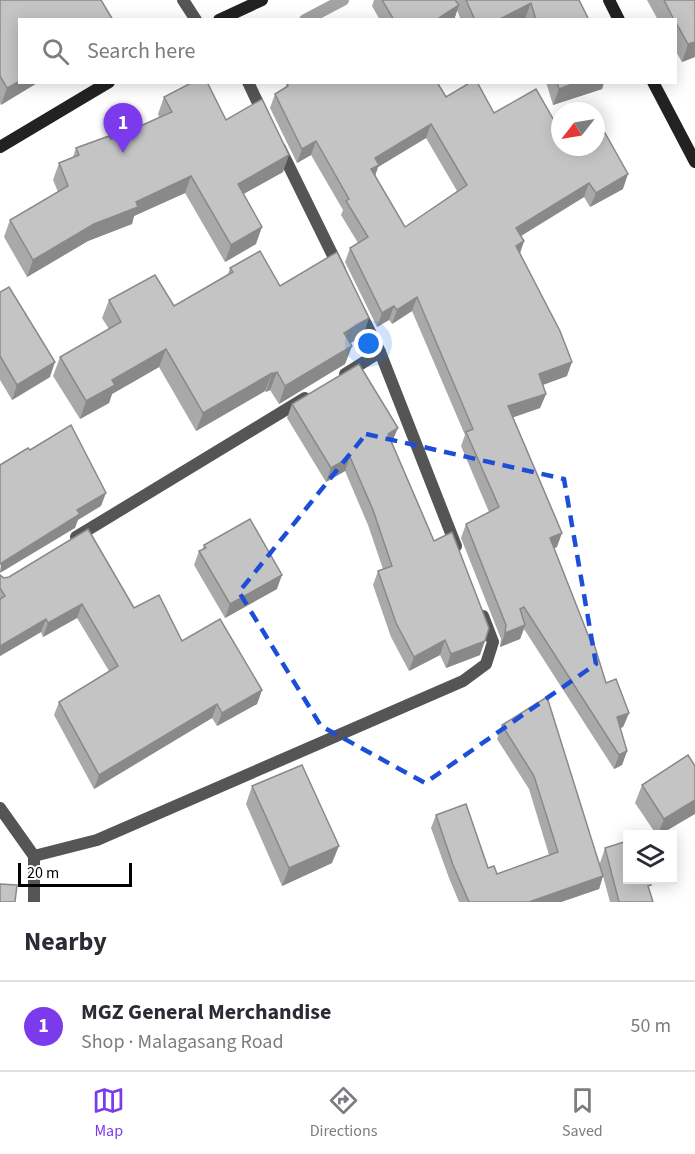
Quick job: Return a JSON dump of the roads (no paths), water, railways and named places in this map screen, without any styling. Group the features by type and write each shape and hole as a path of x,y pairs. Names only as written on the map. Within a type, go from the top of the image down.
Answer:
{"main road":[{"path":"223,18 262,0"},
{"path":"609,0 618,18"},
{"path":"0,147 106,84"},
{"path":"654,84 695,162"}],"street":[{"path":"183,0 195,18"},
{"path":"249,84 344,280"},
{"path":"355,300 380,352 458,553"},
{"path":"70,541 380,352"},
{"path":"34,856 97,840 463,681 486,664 493,642 480,609"},
{"path":"0,808 34,856 34,902"}],"waterway":[{"path":"309,18 343,0"}],"place":[{"name":"MGZ General Merchandise","path":"123,153"}]}
